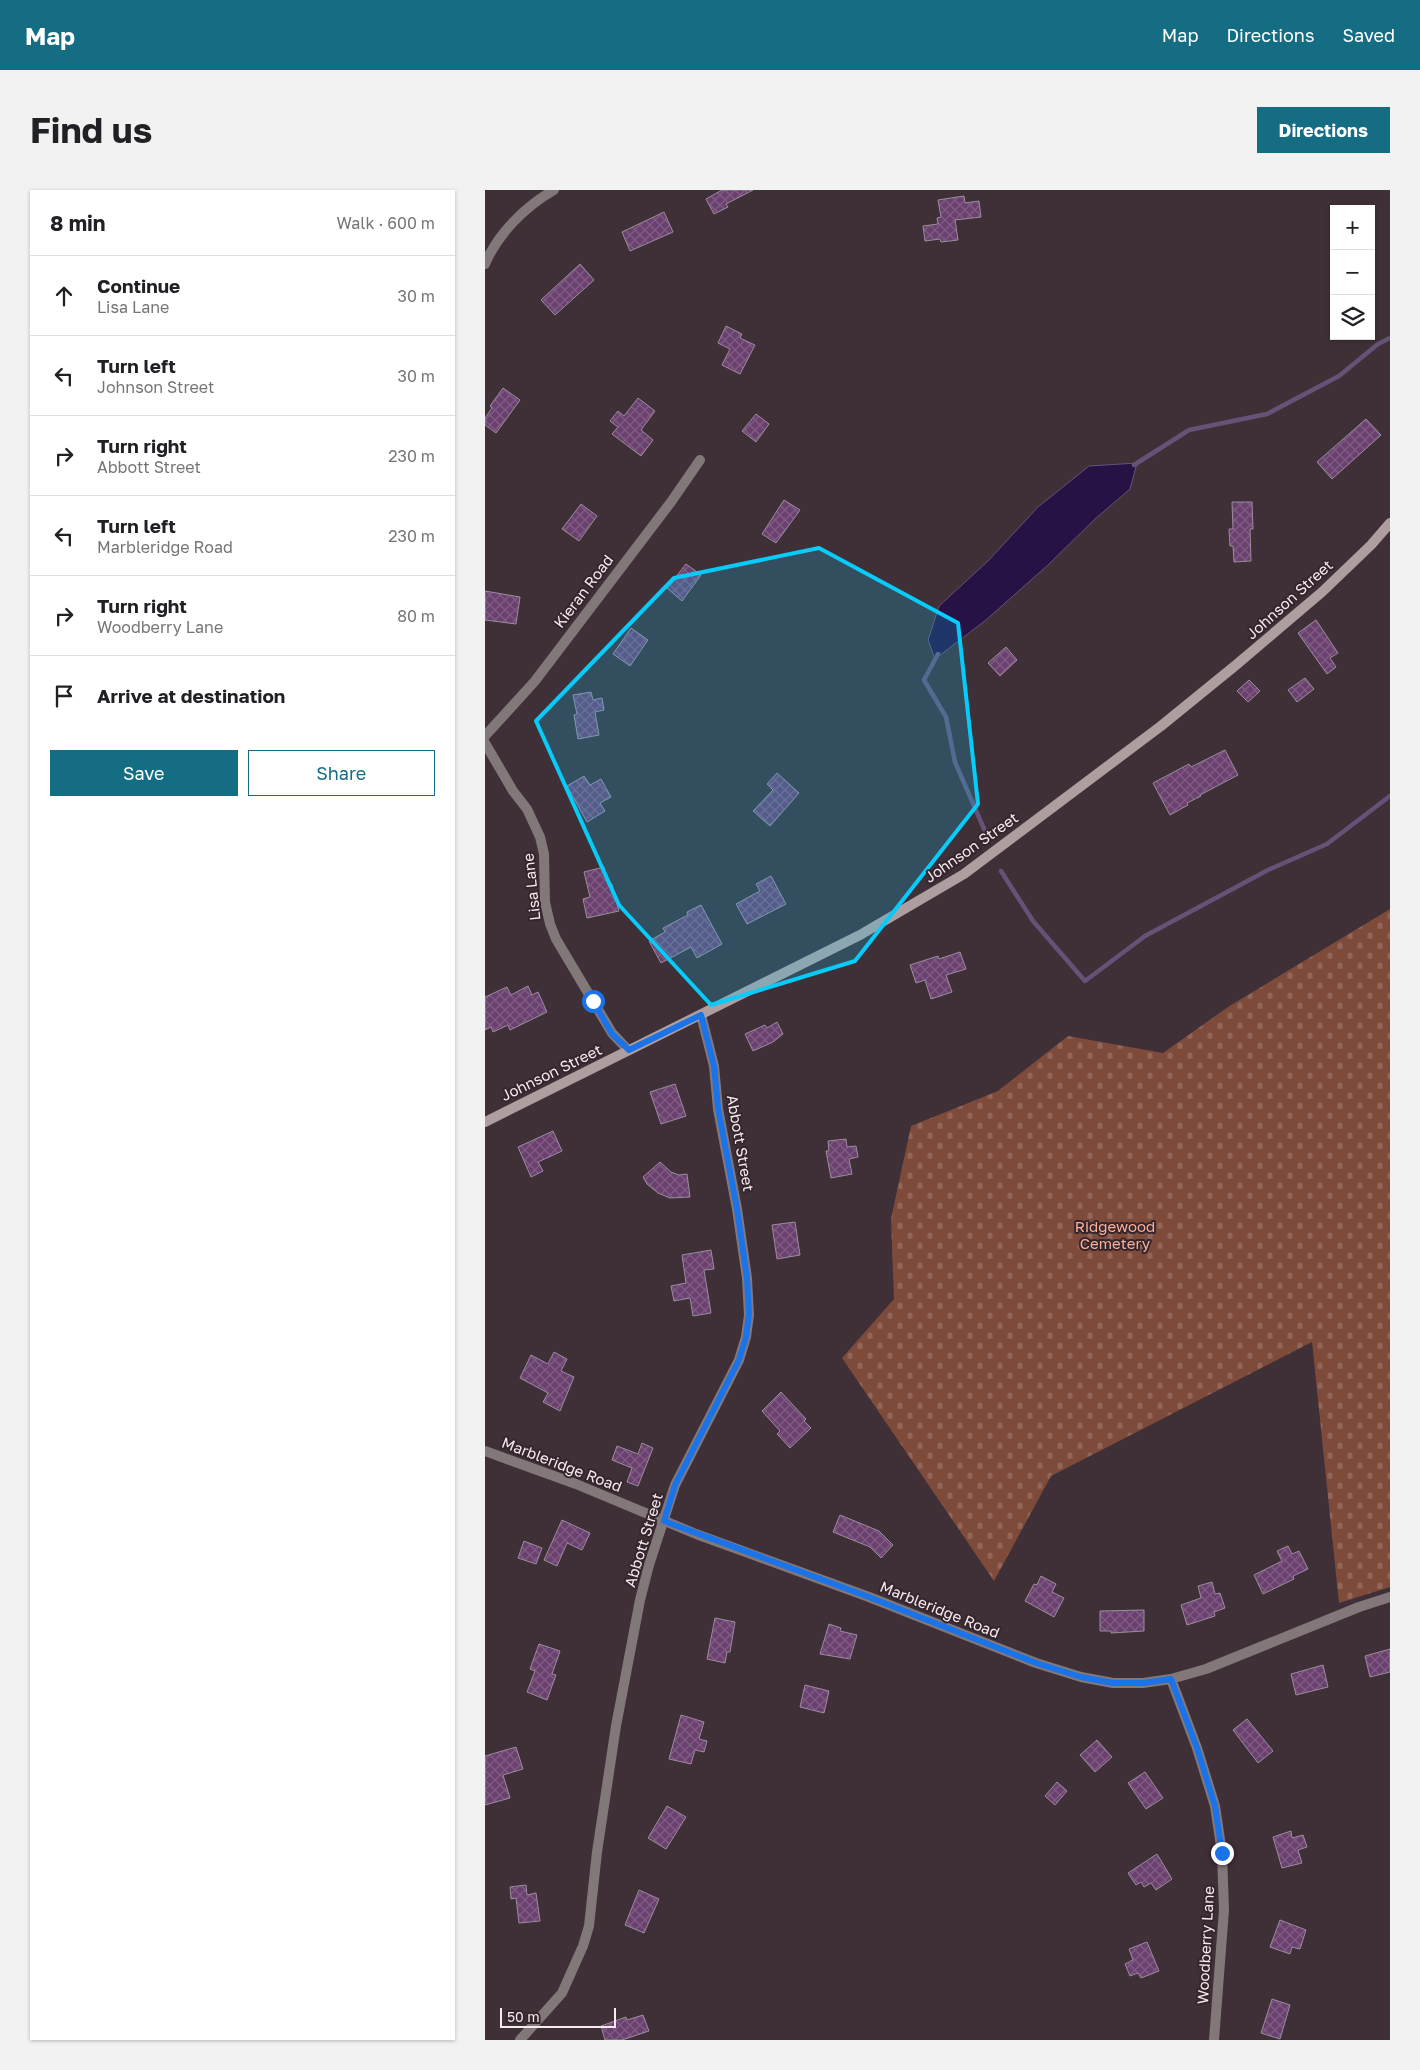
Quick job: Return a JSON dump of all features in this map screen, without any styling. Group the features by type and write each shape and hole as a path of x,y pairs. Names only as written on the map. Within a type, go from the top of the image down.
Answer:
{"street":[{"path":"485,264 506,230 545,196 555,190"},
{"name":"Kieran Road","path":"485,736 535,681 671,502 700,460"},
{"name":"Johnson Street","path":"485,1122 860,935 965,874 1161,726 1237,665 1316,597 1371,545 1390,523"},
{"name":"Lisa Lane","path":"485,743 513,791 527,809 540,837 544,854 545,902 550,924 556,938 612,1034 629,1050"},
{"name":"Abbott Street","path":"520,2040 562,1993 580,1954 589,1926 606,1790 640,1600 675,1485 739,1360 746,1337 749,1314 747,1278 737,1209 718,1108 714,1066 701,1015"},
{"name":"Marbleridge Road","path":"485,1451 576,1484 664,1521 869,1597 1036,1663 1081,1677 1121,1683 1143,1683 1171,1679 1206,1669 1359,1607 1390,1597"},
{"name":"Woodberry Lane","path":"1171,1679 1197,1748 1215,1806 1222,1853 1224,1910 1214,2040"}],"highlighted area":[{"path":"819,548 958,623 978,804 855,961 711,1005 619,905 536,721 674,578"}],"green space":[{"name":"Ridgewood Cemetery","path":"1390,909 1390,1587 1339,1603 1312,1342 1051,1476 994,1581 842,1358 894,1299 891,1219 911,1126 998,1091 1068,1036 1163,1053 1228,1007"}],"shaded area":[{"path":"1137,463 1130,489 986,620 935,659 928,640 939,606 988,561 1038,507 1089,466"}],"building":[{"path":"722,190 753,190 726,204 728,207 714,214 706,199"},
{"path":"964,196 965,203 979,201 981,217 955,220 958,240 941,242 940,239 925,241 923,226 938,224 937,218 941,217 938,200"},
{"path":"664,212 673,232 630,251 622,232"},
{"path":"580,264 594,280 555,315 541,300"},
{"path":"726,326 742,334 740,338 755,345 740,374 722,365 730,349 718,343"},
{"path":"503,388 520,400 496,433 485,425 485,418 492,408 490,406"},
{"path":"638,398 655,411 641,430 653,440 641,456 612,434 618,427 610,421 618,411 624,416"},
{"path":"756,414 769,424 756,442 742,431"},
{"path":"1366,419 1381,435 1332,479 1317,462"},
{"path":"784,500 800,510 776,543 762,534"},
{"path":"1232,502 1252,502 1253,529 1250,529 1251,561 1234,562 1233,546 1230,546 1229,529 1233,529"},
{"path":"581,504 597,516 579,541 562,529"},
{"path":"686,564 701,575 682,601 667,588"},
{"path":"485,591 520,597 516,624 485,620"},
{"path":"1316,620 1338,653 1330,658 1336,667 1327,674 1298,633"},
{"path":"631,628 648,640 630,666 613,654"},
{"path":"1006,647 1017,660 1000,676 988,663"},
{"path":"1305,678 1314,689 1297,702 1288,690"},
{"path":"1249,680 1260,691 1248,702 1237,691"},
{"path":"591,692 593,700 602,698 604,710 595,712 599,735 578,739 574,715 577,714 573,695"},
{"path":"1225,750 1238,775 1200,795 1187,803 1188,805 1170,815 1153,783 1189,764 1191,767"},
{"path":"777,773 799,793 770,826 753,811 773,790 767,784"},
{"path":"584,776 590,785 601,779 611,797 600,803 605,811 587,822 567,786"},
{"path":"604,867 608,885 612,884 619,911 587,918 583,899 590,897 584,872"},
{"path":"771,876 786,904 747,924 736,904 760,891 756,884"},
{"path":"701,905 722,944 697,958 691,947 661,963 649,941 665,932 663,928 688,915 687,912"},
{"path":"960,952 966,969 946,975 952,992 931,999 925,980 916,983 910,965 938,956 939,959"},
{"path":"528,986 532,995 538,992 547,1012 510,1030 508,1025 493,1032 491,1027 485,1030 485,997 507,987 511,995"},
{"path":"777,1022 783,1034 773,1042 753,1051 745,1034 765,1025 767,1028"},
{"path":"675,1084 686,1116 661,1124 650,1092"},
{"path":"553,1131 562,1151 538,1162 543,1171 531,1177 518,1147"},
{"path":"846,1139 847,1147 856,1146 858,1157 849,1159 852,1174 831,1178 826,1151 829,1151 828,1141"},
{"path":"660,1162 671,1172 679,1175 687,1174 690,1197 670,1198 658,1193 647,1184 643,1177"},
{"path":"795,1222 800,1255 777,1259 772,1225"},
{"path":"711,1250 714,1269 704,1270 711,1313 693,1316 690,1298 674,1301 671,1286 686,1283 682,1255"},
{"path":"554,1352 567,1359 561,1371 574,1377 560,1411 543,1402 548,1393 520,1378 531,1355 548,1364"},
{"path":"781,1392 806,1419 804,1421 811,1428 790,1448 777,1434 780,1431 762,1411"},
{"path":"642,1443 653,1448 638,1486 627,1482 632,1468 612,1460 617,1446 638,1454"},
{"path":"840,1515 879,1531 893,1545 881,1558 870,1547 833,1532"},
{"path":"562,1520 590,1533 582,1550 567,1543 557,1566 544,1560"},
{"path":"524,1541 542,1548 536,1564 518,1558"},
{"path":"1288,1546 1292,1554 1299,1551 1308,1569 1293,1576 1294,1579 1263,1594 1254,1575 1282,1561 1277,1551"},
{"path":"1041,1576 1056,1584 1052,1592 1064,1598 1054,1617 1025,1601 1034,1584 1037,1585"},
{"path":"1212,1582 1215,1594 1220,1593 1225,1608 1214,1612 1215,1616 1187,1625 1181,1605 1201,1598 1198,1586"},
{"path":"1144,1610 1144,1631 1111,1633 1111,1631 1100,1631 1100,1611"},
{"path":"715,1618 735,1622 730,1652 727,1652 725,1663 707,1659"},
{"path":"829,1624 841,1628 840,1631 857,1635 850,1659 820,1654"},
{"path":"539,1644 560,1651 552,1674 556,1675 547,1700 527,1692 535,1671 530,1669"},
{"path":"1390,1649 1390,1672 1370,1677 1365,1656"},
{"path":"1323,1665 1328,1687 1296,1695 1291,1674"},
{"path":"805,1685 829,1691 824,1713 800,1707"},
{"path":"681,1715 704,1722 699,1739 707,1741 704,1752 695,1750 691,1764 669,1759"},
{"path":"1247,1719 1273,1751 1258,1763 1233,1730"},
{"path":"1097,1740 1112,1757 1095,1772 1080,1755"},
{"path":"516,1747 523,1769 503,1775 510,1798 485,1805 485,1756"},
{"path":"1145,1772 1163,1798 1146,1809 1128,1783"},
{"path":"1057,1782 1067,1791 1055,1805 1045,1796"},
{"path":"667,1806 686,1817 666,1849 648,1838"},
{"path":"1291,1831 1292,1838 1303,1835 1307,1847 1298,1850 1302,1863 1282,1868 1273,1837"},
{"path":"1157,1854 1172,1879 1156,1890 1151,1883 1144,1887 1141,1882 1136,1885 1128,1873"},
{"path":"526,1885 527,1895 536,1893 540,1921 519,1923 516,1898 511,1899 510,1887"},
{"path":"639,1890 659,1899 644,1933 625,1925"},
{"path":"1280,1920 1306,1930 1300,1949 1292,1947 1290,1954 1270,1947"},
{"path":"1147,1942 1159,1971 1141,1978 1138,1973 1130,1976 1125,1964 1133,1960 1129,1949"},
{"path":"1272,1999 1290,2005 1280,2039 1261,2033"},
{"path":"643,2015 649,2031 622,2040 605,2040 601,2026 626,2017 627,2020"}],"waterway":[{"path":"1134,465 1189,430 1267,414 1339,376 1378,344 1390,338"},
{"path":"938,654 924,680 946,717 955,762 988,838"},
{"path":"1001,871 1033,921 1085,981 1145,936 1268,870 1327,844 1390,796"}],"route":[{"path":"593,1001 612,1034 629,1050 701,1015 714,1066 718,1108 737,1209 747,1278 749,1314 746,1337 739,1360 675,1485 664,1521 869,1597 1036,1663 1081,1677 1113,1683 1143,1683 1171,1679 1197,1748 1215,1806 1222,1853"}]}
